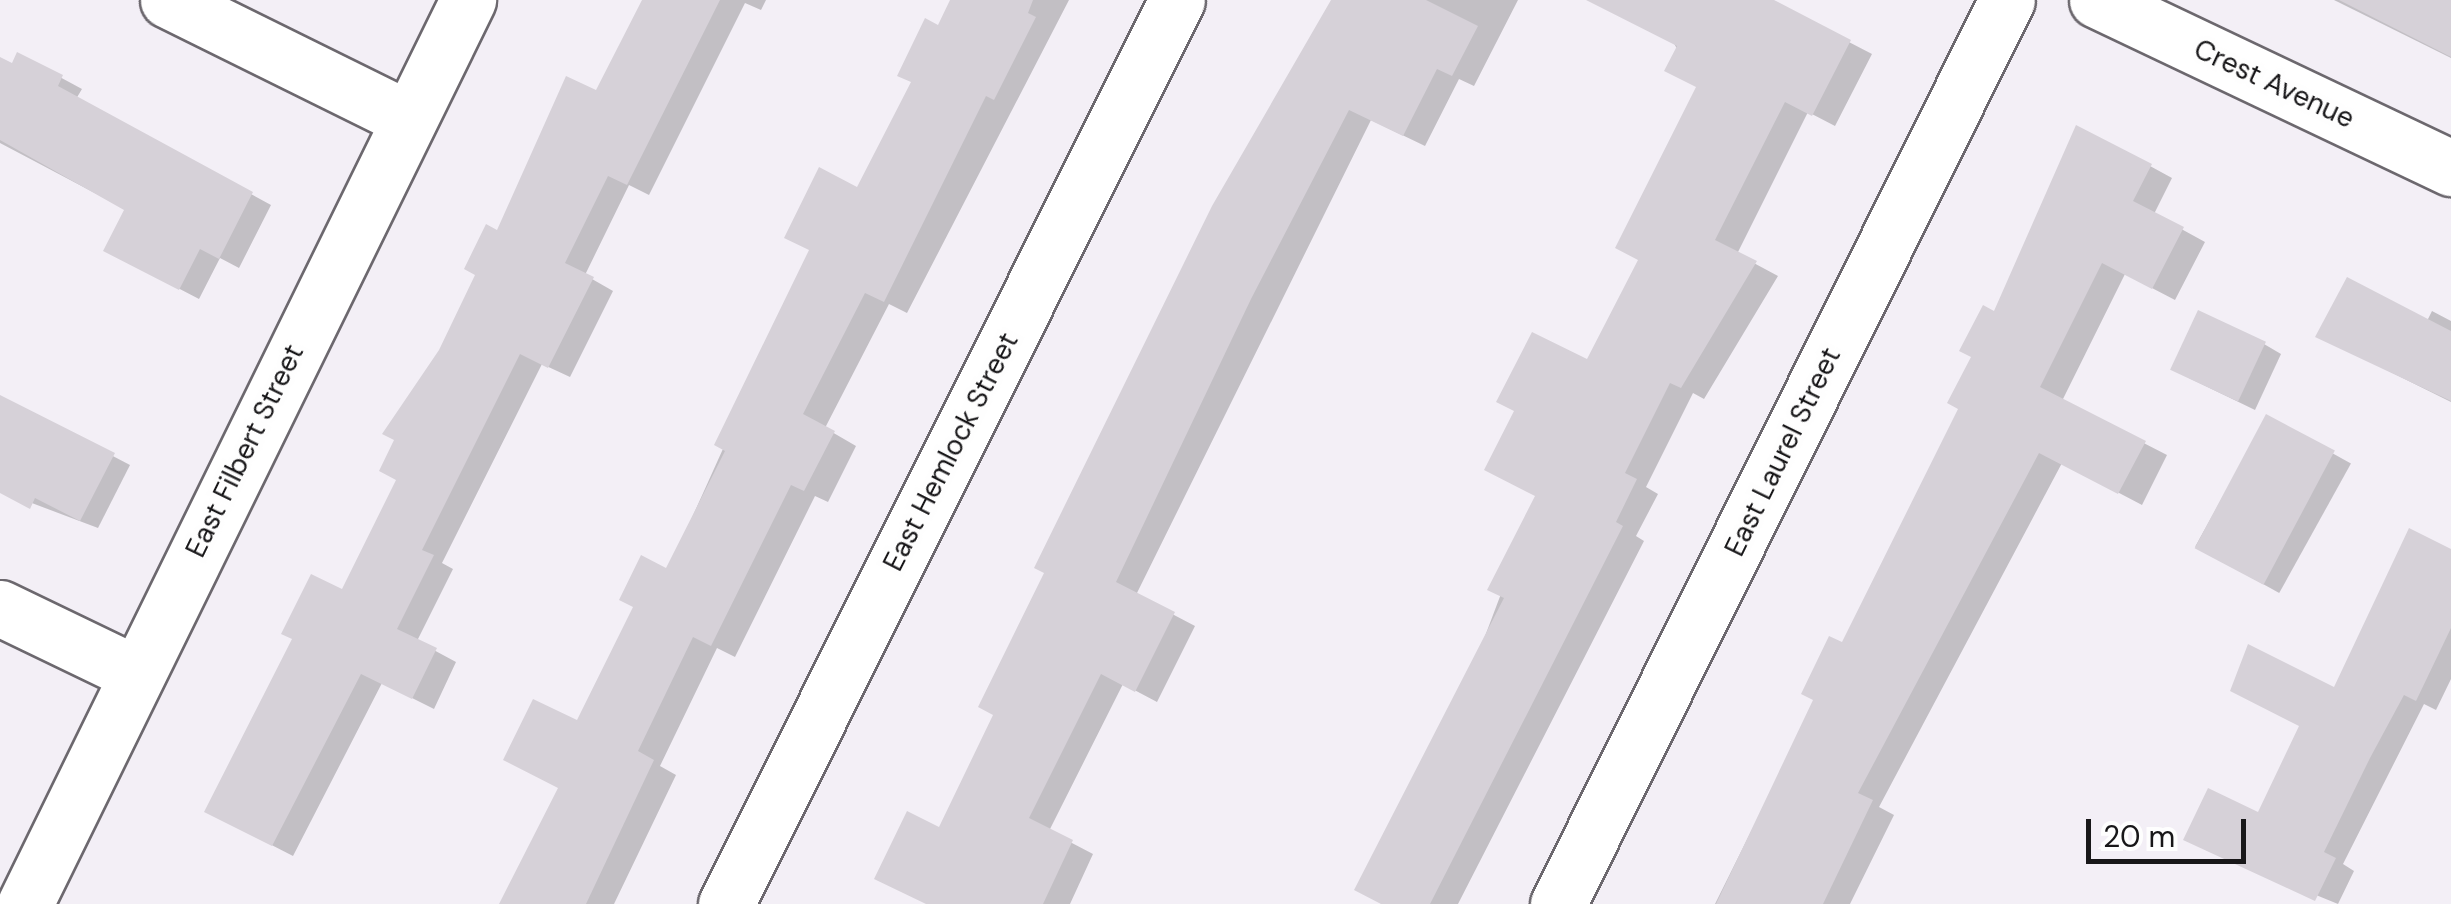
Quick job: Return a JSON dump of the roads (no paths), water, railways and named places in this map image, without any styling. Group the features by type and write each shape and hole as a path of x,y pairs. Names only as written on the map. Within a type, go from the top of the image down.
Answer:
{"street":[{"path":"168,0 407,118"},
{"name":"East Filbert Street","path":"25,904 468,0"},
{"name":"East Hemlock Street","path":"726,904 1177,0"},
{"name":"East Laurel Street","path":"1558,904 2007,0"},
{"name":"Crest Avenue","path":"2097,0 2451,168"},
{"path":"0,608 137,674"}]}
